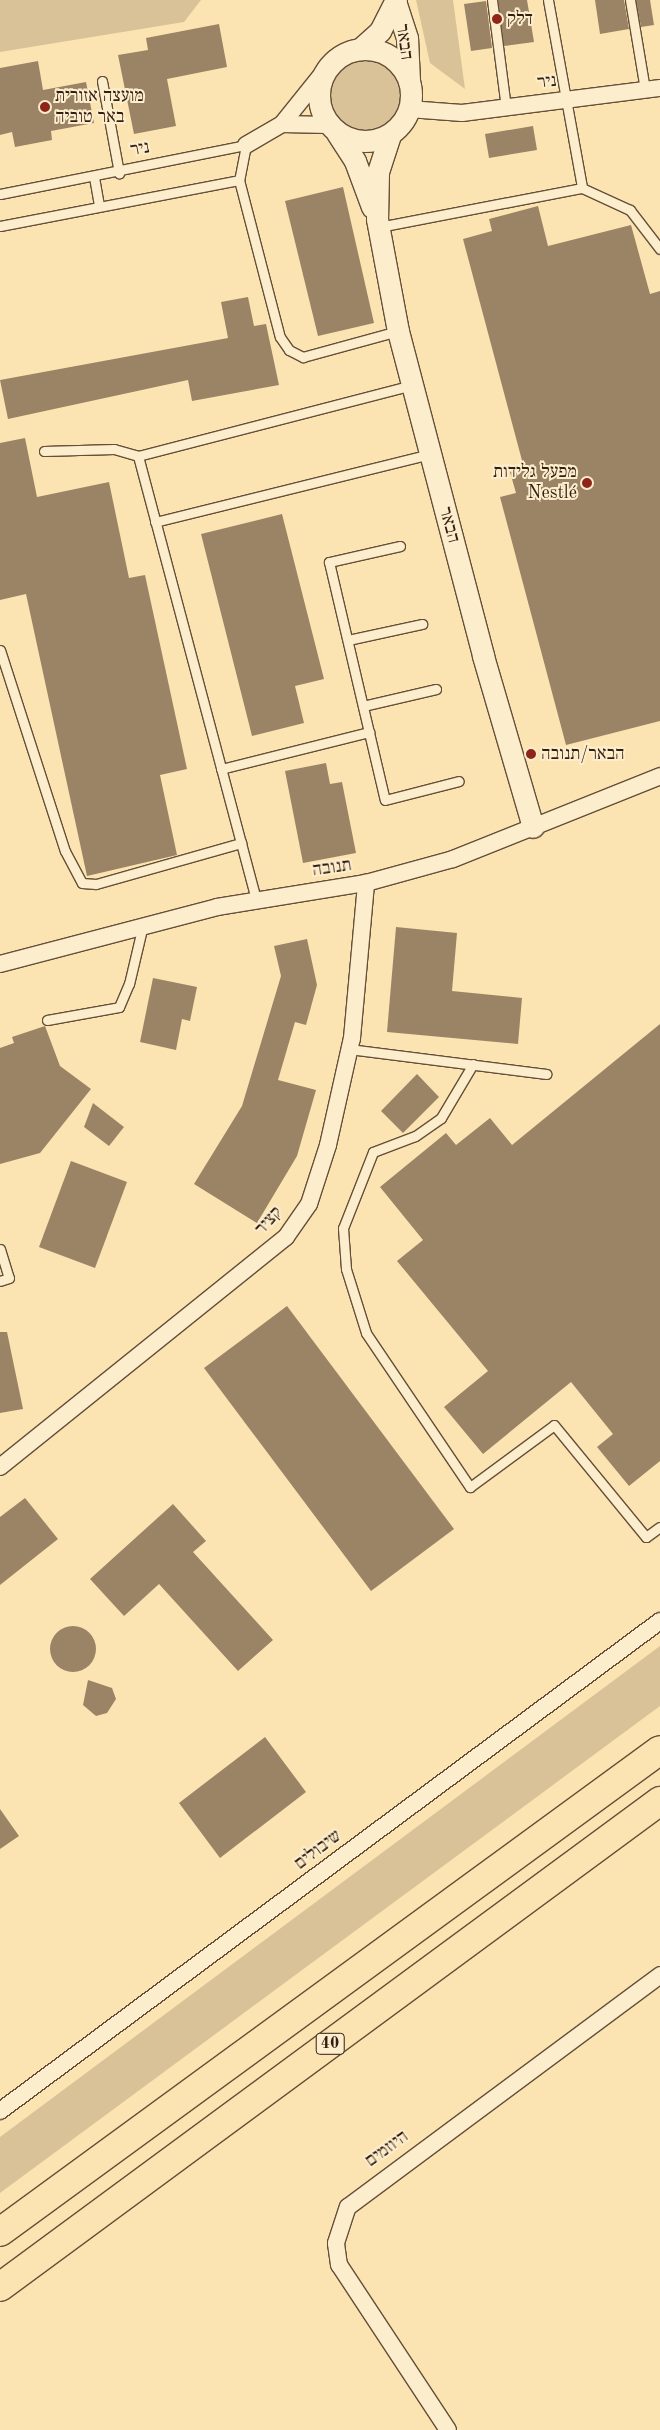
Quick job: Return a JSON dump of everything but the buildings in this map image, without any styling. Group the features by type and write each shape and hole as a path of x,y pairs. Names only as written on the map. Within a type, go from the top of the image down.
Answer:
{"highway":[{"name":"40","path":"0,2232 660,1750"},
{"name":"40","path":"0,2287 660,1801"}],"street":[{"name":"הבאר","path":"360,49 380,31 396,2"},
{"name":"הבאר","path":"396,2 407,38 409,81"},
{"path":"282,124 333,129 363,142 390,135 409,109 409,81 395,60 360,49 339,56 323,73 318,100 333,129"},
{"name":"ניר","path":"246,145 282,124 323,73"},
{"name":"ניר","path":"409,109 462,113 652,89"},
{"name":"הבאר","path":"333,129 355,160 377,223 398,331 430,454 534,827"},
{"name":"הבאר","path":"377,223 380,157 390,135"},
{"name":"תנובה","path":"0,964 143,925 256,900 366,883 453,859 660,776"},
{"name":"קציר","path":"0,1467 286,1237 309,1204 328,1145 350,1049 366,883"},
{"name":"שיבולים","path":"0,2111 660,1621"},
{"name":"היוזמים","path":"448,2430 339,2265 336,2243 348,2207 660,1975"}],"lane":[{"path":"492,0 506,108"},
{"path":"548,0 582,188"},
{"path":"630,0 652,89"},
{"path":"102,81 119,173"},
{"path":"246,145 239,180 280,337 289,350 303,357 398,331"},
{"name":"ניר","path":"0,194 119,173 246,145"},
{"path":"94,177 99,206"},
{"path":"0,226 239,180"},
{"path":"377,223 582,188 630,210 660,249"},
{"path":"44,450 114,449 138,456 412,384"},
{"path":"155,522 430,454"},
{"path":"138,456 256,900"},
{"path":"400,546 329,562 385,800 459,781"},
{"path":"348,640 422,624"},
{"path":"0,650 65,851 82,883 96,884 241,843"},
{"path":"363,706 436,689"},
{"path":"221,769 369,732"},
{"path":"47,1020 119,1007 130,984 143,925"},
{"path":"350,1049 546,1074"},
{"path":"473,1064 441,1118 416,1136 373,1152 343,1228 346,1269 366,1333 470,1487 554,1426 646,1537 660,1527"},
{"path":"0,1249 8,1278 0,1281"}],"shaded area":[{"path":"0,0 201,0 184,22 0,52"},
{"path":"416,0 453,0 465,89 430,63"},
{"path":"364,58 378,61 391,69 399,82 402,96 399,110 391,123 378,131 364,134 350,131 337,123 329,110 326,96 329,82 337,69 350,61"},
{"path":"660,1646 660,1706 0,2193 0,2137"}],"place":[{"name":"דלק","path":"497,19"},
{"name":"מועצה אזורית באר טוביה","path":"45,107"},
{"name":"מפעל גלידות Nestlé","path":"587,483"},
{"name":"הבאר/תנובה","path":"531,754"}]}
